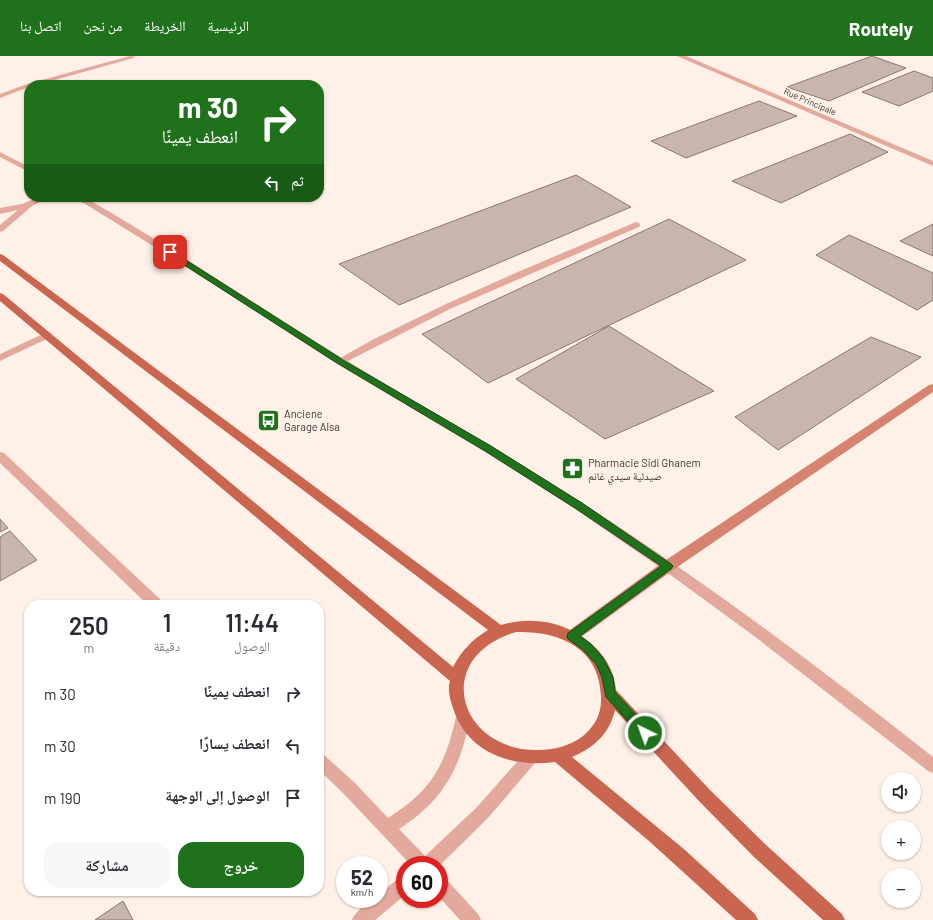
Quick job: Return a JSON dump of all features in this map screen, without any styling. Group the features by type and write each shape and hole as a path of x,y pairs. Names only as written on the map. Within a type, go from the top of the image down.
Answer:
{"main road":[{"path":"0,257 499,631"},
{"path":"0,296 456,678"},
{"path":"536,626 554,629 572,636 587,647 599,661 607,677 610,694 609,710 602,725 591,738 576,749 558,756 530,758 509,754 489,745 474,732 462,717 456,698 456,678 461,663 471,650 483,639 499,631 517,627 536,626"},
{"path":"610,694 704,795 759,850 836,920"},
{"path":"558,756 652,831 703,876 749,920"}],"street":[{"name":"Rue Principale","path":"680,56 933,164"},
{"path":"48,80 134,57"},
{"path":"0,96 24,87"},
{"path":"0,154 24,167"},
{"path":"92,202 340,362 488,448 579,506 668,566 786,652 933,766"},
{"path":"0,211 32,203"},
{"path":"0,229 32,203"},
{"path":"340,362 377,340 451,304 636,225"},
{"path":"0,358 47,335"},
{"path":"572,636 668,566 933,387"},
{"path":"0,456 152,600"},
{"path":"387,828 408,815 427,798 442,779 453,759 459,738 462,717"},
{"path":"438,856 484,813 530,758"},
{"path":"324,765 413,856"},
{"path":"361,920 396,891"},
{"path":"448,894 472,920"}],"building":[{"path":"872,56 906,68 829,101 787,87"},
{"path":"914,71 933,78 933,91 899,106 862,92"},
{"path":"759,101 797,116 686,158 651,141"},
{"path":"850,134 888,152 781,203 732,181"},
{"path":"576,175 631,207 399,305 339,264"},
{"path":"669,219 746,260 488,383 422,334"},
{"path":"933,224 933,256 900,241"},
{"path":"849,235 933,273 933,300 917,310 816,255"},
{"path":"609,326 714,391 605,439 516,379"},
{"path":"871,337 921,357 778,450 735,417"},
{"path":"0,519 8,528 0,532"},
{"path":"10,531 37,560 0,581 0,537"},
{"path":"123,901 133,920 95,920"}],"place":[{"name":"Anciene Garage Alsa","path":"269,420"},
{"name":"Pharmacie Sidi Ghanem صيدلية سيدي غانم","path":"572,469"}],"route":[{"path":"170,252 340,362 488,448 579,506 668,566 572,636 587,647 599,661 607,677 610,694 645,733"}]}
